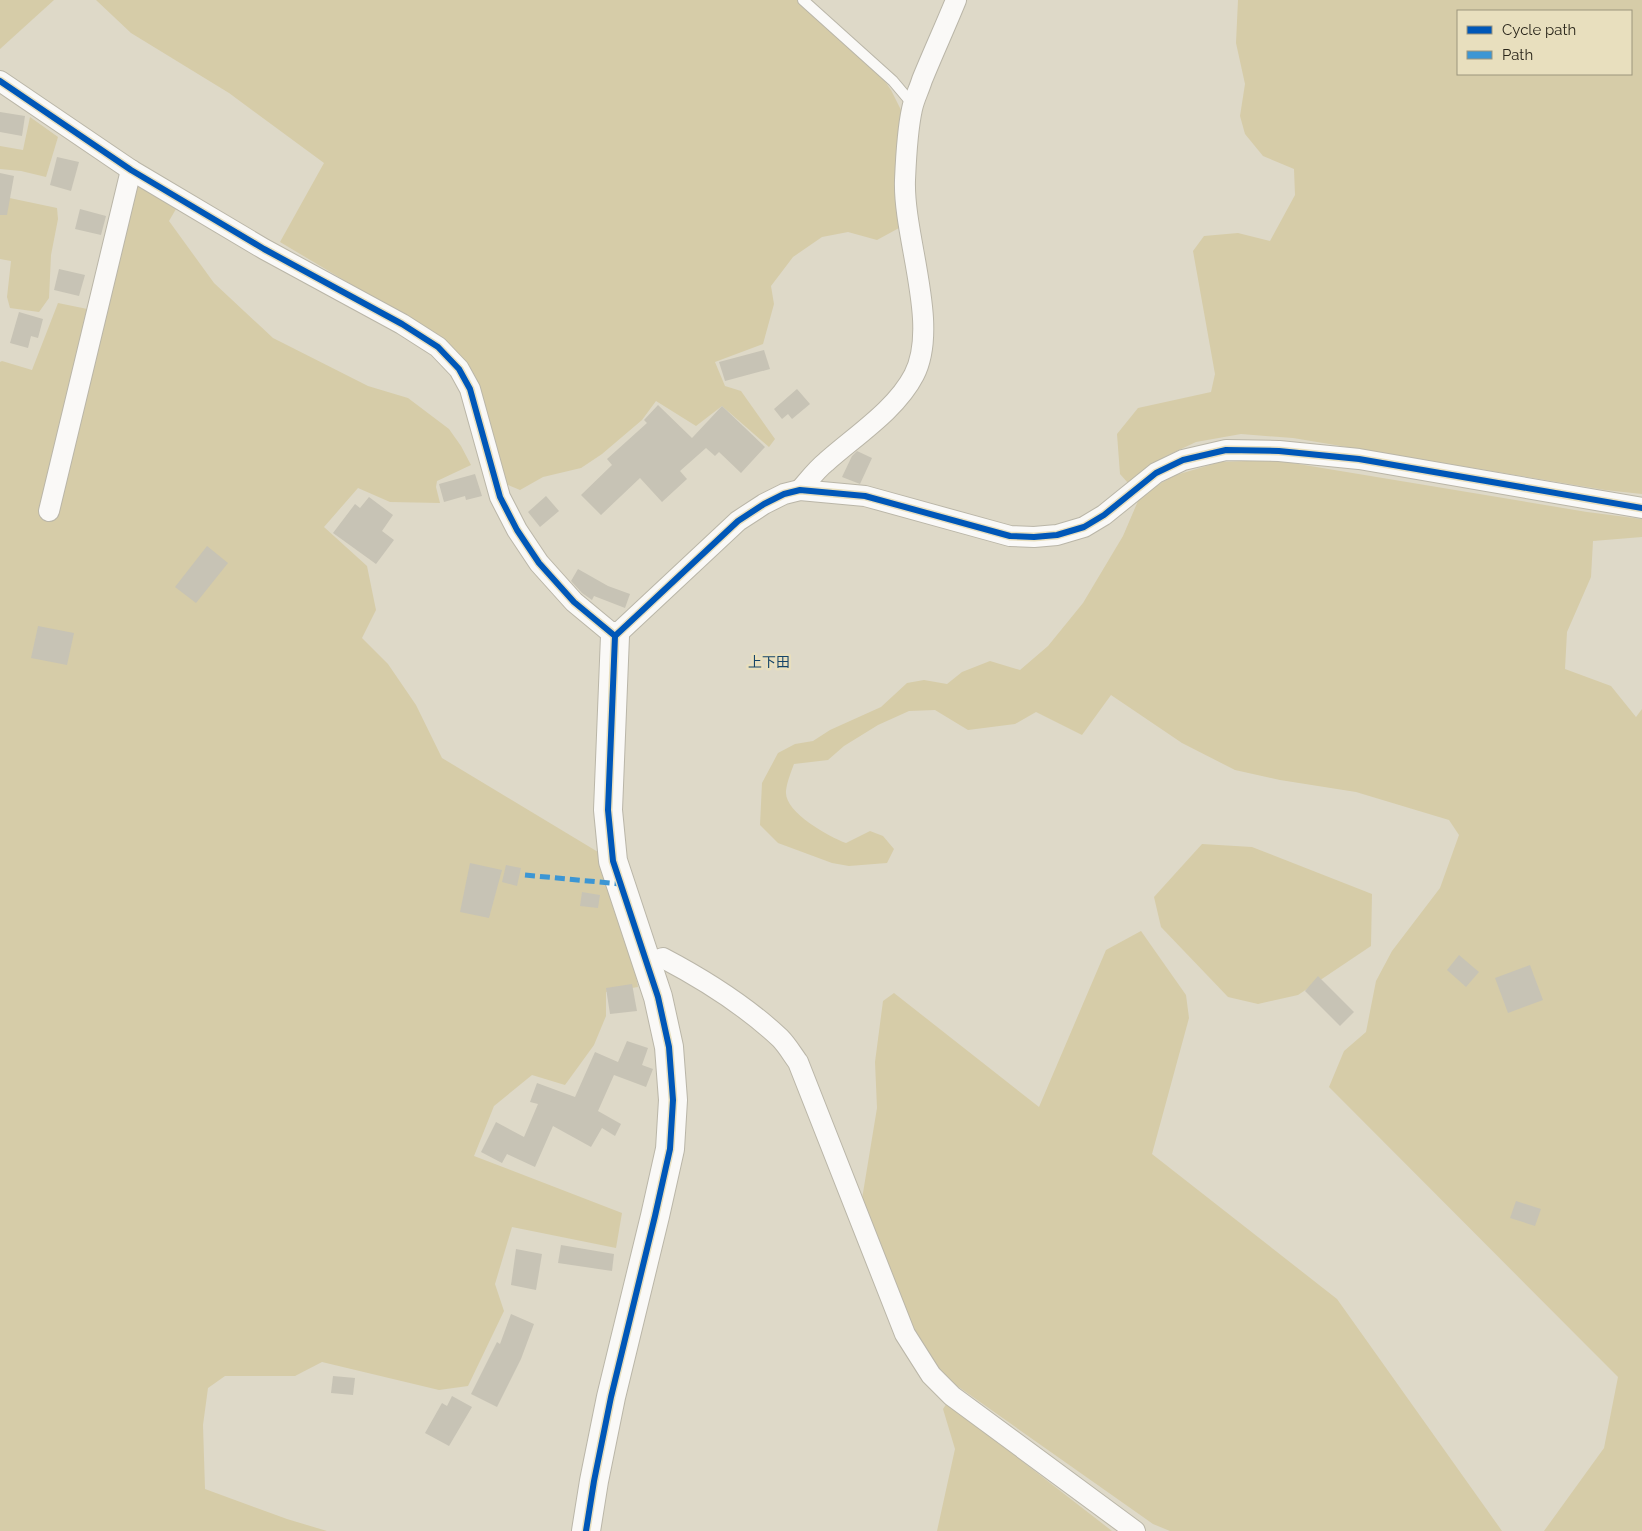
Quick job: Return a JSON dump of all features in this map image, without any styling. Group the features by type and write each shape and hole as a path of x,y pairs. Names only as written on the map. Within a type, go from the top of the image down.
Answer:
{"street":[{"path":"800,490 824,464 866,429 899,397 915,374 921,354 923,331 922,306 911,244 905,182 912,108 956,0"},
{"path":"0,81 131,170 264,250 402,324 438,348 459,370 470,389 500,497 517,530 539,564 574,602 615,636"},
{"path":"49,511 131,170"},
{"path":"586,1531 611,1397 670,1149 673,1100 670,1047 658,998 613,861 608,810 615,636 738,521 784,494 800,490 865,496 1010,536 1034,537 1057,535 1084,527 1104,515 1156,473 1182,460 1226,450 1279,451 1359,459 1642,508"},
{"path":"646,964 663,958 696,975 758,1019 781,1039 798,1062 905,1334 931,1375 952,1396 1135,1531"}],"lane":[{"path":"802,0 893,81 909,100 912,108"}],"shaded area":[{"path":"0,0 54,0 0,49"},
{"path":"96,0 797,0 880,74 891,90 904,116 899,228 877,240 848,232 822,237 793,257 771,286 774,304 763,344 715,362 725,386 741,391 775,439 769,447 722,406 696,426 656,401 642,420 602,454 581,468 543,477 520,490 501,482 478,397 369,295 280,242 324,163 229,93 131,33"},
{"path":"1238,0 1642,0 1642,494 1605,490 1293,438 1241,434 1196,442 1164,457 1128,483 1120,474 1117,434 1138,408 1211,392 1215,374 1193,251 1204,236 1238,233 1270,241 1295,195 1294,169 1263,156 1245,134 1240,116 1245,84 1236,43"},
{"path":"30,117 58,137 46,177 21,171 0,169 0,146 23,150"},
{"path":"134,183 176,209 169,221 214,283 273,338 368,386 408,398 449,429 461,446 471,465 437,481 436,487 440,503 390,502 358,488 324,527 367,566 376,610 362,638 388,664 416,705 442,758 598,852 622,922 638,987 606,992 606,1016 594,1045 565,1085 532,1075 494,1106 474,1156 622,1213 616,1248 512,1227 495,1284 504,1311 468,1386 439,1390 322,1362 295,1376 225,1376 208,1388 203,1425 205,1489 287,1519 327,1531 0,1531 0,362 32,370 58,303 107,313"},
{"path":"0,196 57,208 58,219 51,255 49,298 39,312 10,308 7,297 11,261 0,259"},
{"path":"1274,460 1587,512 1642,519 1642,537 1593,541 1591,577 1567,632 1565,669 1611,686 1636,717 1642,709 1642,1531 1544,1531 1604,1448 1618,1377 1329,1087 1344,1051 1366,1032 1376,981 1392,951 1440,888 1459,835 1449,820 1356,792 1280,780 1235,770 1182,743 1111,695 1082,735 1036,712 1015,724 968,730 935,710 909,711 878,725 844,746 828,760 794,764 786,791 787,799 799,815 829,835 846,843 870,831 883,836 894,849 887,863 849,866 832,863 778,843 760,825 762,783 778,753 795,744 813,741 830,730 881,707 907,683 924,680 947,684 962,672 990,661 1020,670 1048,646 1083,603 1123,536 1141,494 1176,475 1220,462"},
{"path":"1202,844 1252,847 1372,894 1371,946 1298,995 1258,1004 1228,997 1161,927 1154,897"},
{"path":"1141,931 1186,995 1189,1018 1152,1154 1337,1299 1502,1531 1170,1531 1153,1524 936,1371 909,1324 861,1205 877,1108 875,1062 883,1001 894,993 1039,1107 1106,950"},
{"path":"947,1403 1112,1531 937,1531 955,1449 943,1409"}],"building":[{"path":"0,112 25,116 22,136 0,132"},
{"path":"57,157 79,162 71,191 50,185"},
{"path":"0,173 14,176 7,215 0,215"},
{"path":"80,209 106,216 101,235 75,229"},
{"path":"59,269 85,275 79,296 54,290"},
{"path":"19,312 43,319 38,338 31,336 28,348 10,343"},
{"path":"764,350 770,369 725,381 719,362"},
{"path":"797,389 810,404 792,419 788,414 782,419 774,409"},
{"path":"658,405 692,438 722,406 765,447 741,473 719,452 715,456 706,448 680,471 687,479 662,502 640,478 601,515 581,495 612,465 607,459 647,423 644,420"},
{"path":"857,451 872,458 860,484 842,477 852,456"},
{"path":"475,474 482,496 466,500 465,496 444,502 439,484"},
{"path":"546,496 559,511 540,527 528,512"},
{"path":"369,497 393,515 382,531 394,540 376,564 333,533 355,504 360,508"},
{"path":"207,546 228,563 196,603 175,587"},
{"path":"578,569 608,586 630,594 625,608 594,596 592,600 582,593 571,581"},
{"path":"38,626 74,633 67,665 31,658"},
{"path":"470,863 502,870 489,918 460,912"},
{"path":"506,865 521,868 517,886 502,882"},
{"path":"582,892 600,895 598,908 580,906"},
{"path":"1459,955 1479,972 1466,987 1447,970"},
{"path":"1530,965 1543,1000 1508,1013 1495,978"},
{"path":"1318,976 1354,1012 1340,1026 1305,991"},
{"path":"632,984 637,1011 610,1014 606,988"},
{"path":"627,1041 648,1048 642,1065 653,1069 646,1087 614,1075 598,1111 621,1124 615,1136 602,1128 591,1147 553,1126 535,1167 507,1154 502,1163 481,1152 496,1122 524,1137 538,1104 530,1102 537,1083 575,1097 595,1052 618,1062"},
{"path":"1516,1201 1541,1209 1535,1226 1510,1218"},
{"path":"561,1245 614,1254 612,1271 558,1263"},
{"path":"516,1249 542,1254 536,1290 511,1285"},
{"path":"511,1314 534,1324 521,1359 497,1407 471,1394 497,1342 500,1344"},
{"path":"333,1376 355,1378 353,1395 331,1393"},
{"path":"452,1396 472,1407 449,1446 425,1433 442,1403 447,1406"}],"marked path":[{"path":"525,875 620,884"}],"cycle path":[{"path":"0,81 131,170 264,249 402,324 438,347 459,369 470,389 500,497 517,530 539,563 574,602 615,636"},
{"path":"586,1531 611,1397 670,1149 673,1100 669,1047 658,997 613,861 608,810 615,636 738,521 764,504 784,494 800,490 865,496 1010,536 1034,537 1057,535 1084,527 1104,515 1156,473 1183,460 1226,450 1279,451 1359,459 1642,508"}],"district":[{"name":"上下田","path":"769,662"}]}
